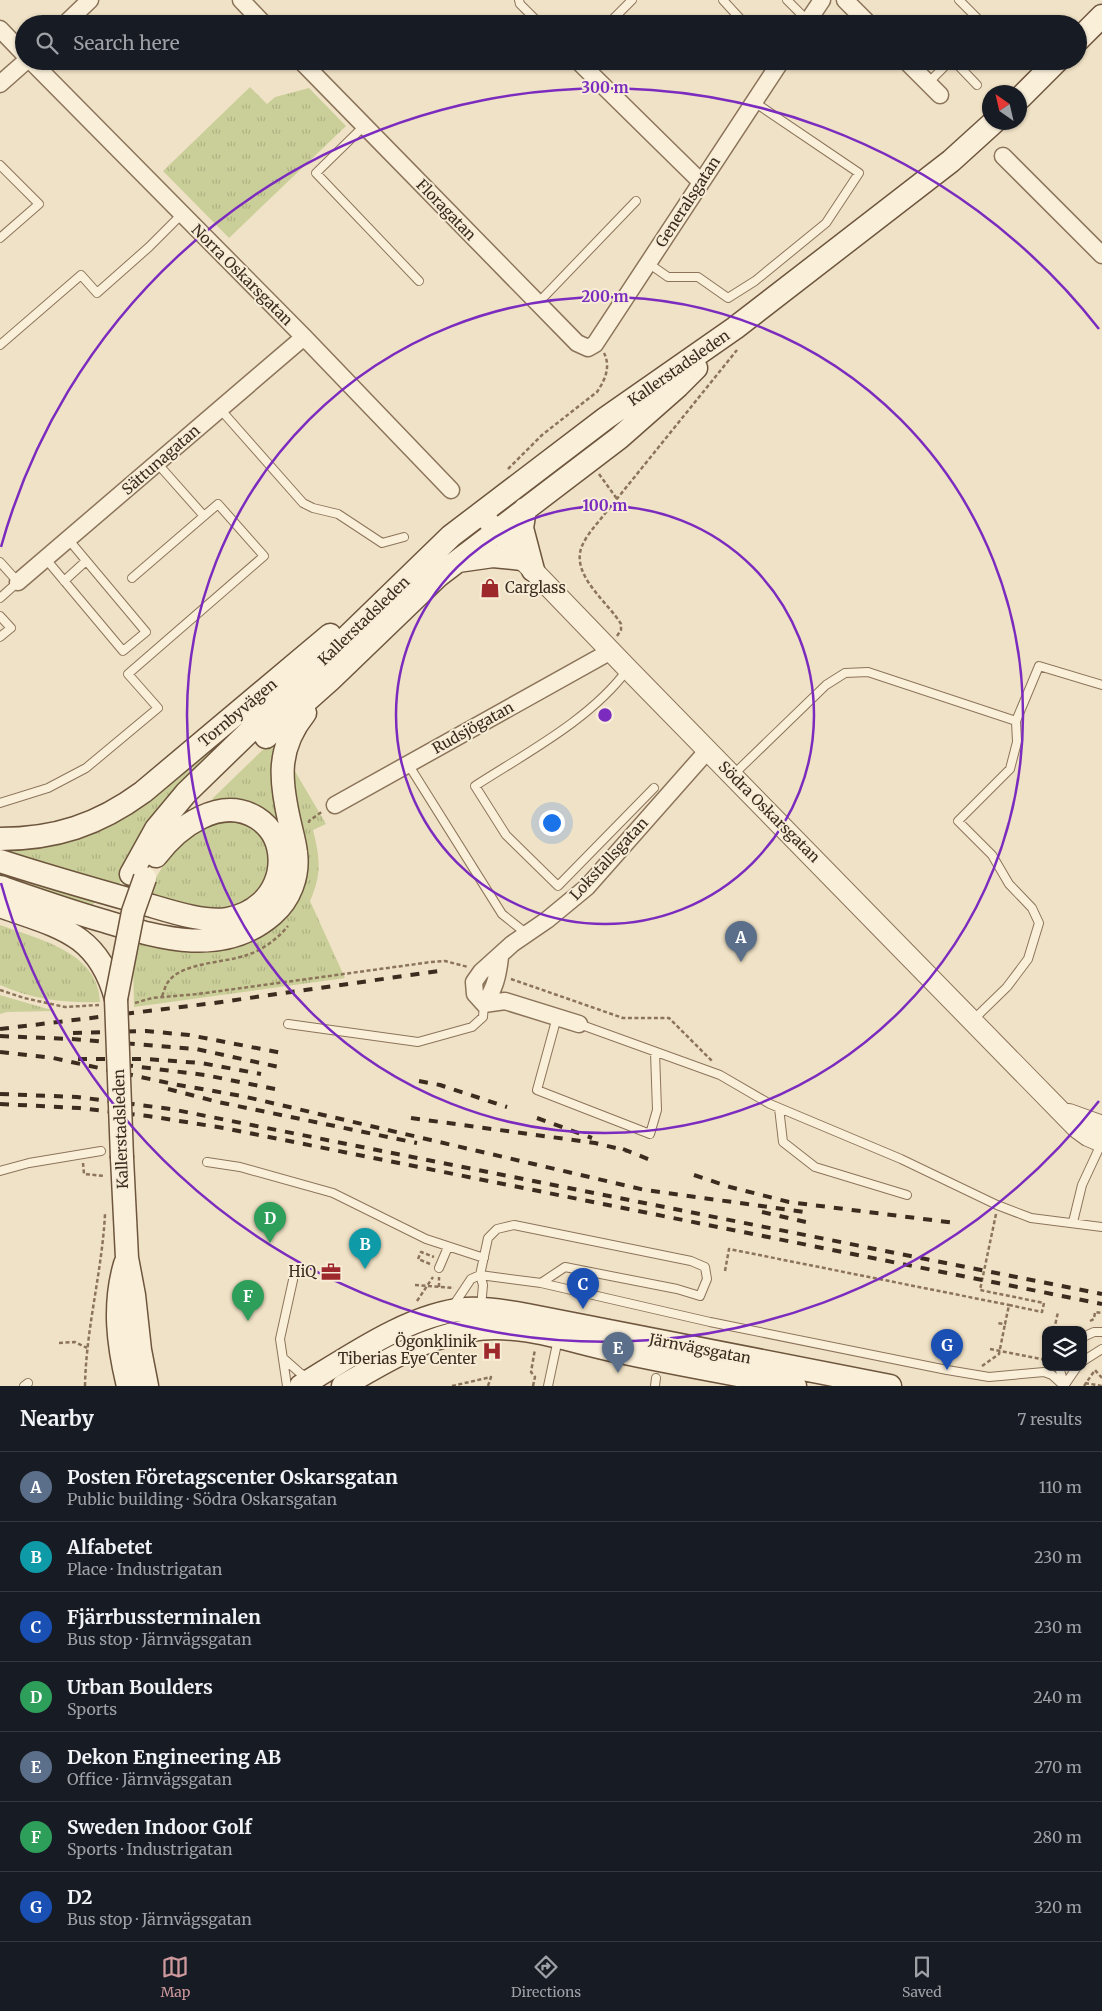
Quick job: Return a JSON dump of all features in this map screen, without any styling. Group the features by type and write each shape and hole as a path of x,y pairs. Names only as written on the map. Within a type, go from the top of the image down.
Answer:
{"main road":[{"path":"1087,31 1102,16"},
{"path":"1027,91 1047,70"},
{"name":"Kallerstadsleden","path":"138,876 156,856 173,827 270,733 330,680 418,594 457,561 619,438 678,386 951,162 985,130"},
{"name":"Kallerstadsleden","path":"147,1386 140,1350 134,1295 126,1258 112,1154 113,932 118,909 138,876 156,829 186,793 452,536 606,418 739,336"},
{"path":"457,561 493,556 527,564 522,528 525,509"},
{"name":"Tornbyvägen","path":"0,839 50,836 97,820 121,808 143,792 398,578 452,536"},
{"path":"0,887 153,936 181,941 203,941 230,937 253,929 266,921 287,898 294,884 297,868 296,853 284,801 283,758 289,737 297,722 330,680"},
{"path":"0,861 154,907 211,919 241,916 254,909 274,888 281,862 273,837 265,826 257,818 235,811 215,812 195,820 181,830 156,856"},
{"path":"0,906 66,930 91,950 102,963 114,997"},
{"name":"Kallerstadsleden","path":"124,1379 117,1307 120,1282 126,1258"},
{"name":"Järnvägsgatan","path":"351,1381 409,1348 430,1340 465,1319 518,1313 615,1351 795,1386"},
{"path":"306,1383 391,1334 419,1321 465,1319"},
{"name":"Järnvägsgatan","path":"465,1319 502,1328 533,1331 567,1331 890,1386"},
{"path":"140,1350 160,1386"}],"street":[{"path":"75,15 90,0"},
{"path":"241,0 255,15"},
{"path":"812,15 822,0"},
{"path":"846,0 860,15"},
{"path":"0,29 15,45"},
{"path":"0,84 16,70"},
{"name":"Norra Oskarsgatan","path":"40,70 304,337 451,490"},
{"name":"Floragatan","path":"310,70 582,347 588,348 595,344"},
{"path":"587,70 701,182"},
{"name":"Generalsgatan","path":"595,344 775,70"},
{"path":"915,70 940,95"},
{"path":"1003,156 1102,255"},
{"name":"Sättunagatan","path":"18,582 304,337"},
{"name":"Södra Oskarsgatan","path":"481,513 628,669 1081,1132 1102,1142"},
{"name":"Rudsjögatan","path":"335,805 609,648"},
{"name":"Lokstallsgatan","path":"481,972 500,957 512,944 548,920 588,887 708,750"},
{"path":"484,1004 493,992 498,975 500,957"},
{"path":"481,972 474,982 475,994 484,1004"},
{"path":"484,1004 505,1001 579,1024"},
{"name":"Södra Oskarsgatan","path":"1059,1109 1102,1126"}],"lane":[{"path":"519,0 520,4 531,15"},
{"path":"617,15 632,0"},
{"path":"723,0 737,15"},
{"path":"787,0 801,15"},
{"path":"960,0 974,15"},
{"path":"928,83 941,70"},
{"path":"963,70 977,85"},
{"path":"648,263 668,276 698,277 728,298 755,281 826,223 859,173 754,102"},
{"path":"364,126 316,172 419,280"},
{"path":"0,238 39,204 1,168"},
{"path":"538,304 636,202"},
{"path":"0,345 81,275 97,293 149,247 182,214"},
{"path":"220,409 303,503 313,508 338,514 382,543 404,537"},
{"path":"157,462 204,516"},
{"path":"0,803 48,788 86,768 158,708 128,674 264,556 218,504 132,578"},
{"path":"45,558 124,651 146,632 68,539"},
{"path":"64,581 86,561"},
{"path":"0,562 18,582 0,598"},
{"path":"0,616 11,628 0,637"},
{"path":"973,1020 1007,987 1028,959 1039,923 1032,908 1009,884 992,855 958,821 1010,769 1017,742 1016,721 1039,666 1102,685"},
{"path":"628,669 618,682 582,716 475,786 506,835 558,886 654,788"},
{"path":"733,776 826,685 845,672 868,672 1016,721"},
{"path":"408,764 502,914 527,934"},
{"path":"288,1024 418,1042 472,1027 484,1016 484,1004"},
{"path":"557,1017 537,1090 650,1134 657,1110 655,1052"},
{"path":"579,1024 720,1075 779,1108 901,1158 997,1205 1031,1218 1102,1227"},
{"path":"779,1108 783,1142 815,1167 907,1195"},
{"path":"1073,1222 1082,1186 1102,1142"},
{"path":"0,1171 29,1162 112,1154"},
{"path":"207,1162 240,1166 333,1193 426,1239 484,1258"},
{"path":"465,1319 483,1285 480,1275 488,1238 492,1233 506,1226 514,1225 698,1264 705,1267 707,1279 700,1296 677,1289 565,1267 541,1283"},
{"path":"441,1264 448,1247"},
{"path":"465,1319 458,1300 472,1279 480,1275 541,1283 710,1322 947,1370 990,1377 1044,1372 1052,1375 1064,1386"},
{"path":"287,1386 280,1339 293,1280"},
{"path":"548,1386 567,1331"},
{"path":"1087,1335 1094,1332 1102,1332"},
{"path":"1087,1358 1102,1349"},
{"path":"283,1358 300,1373 306,1383"},
{"path":"1060,1371 1064,1386"},
{"path":"1064,1386 1074,1371"}],"path":[{"path":"609,648 621,630 620,624 586,578 581,567 581,548 586,538 617,500 739,336"},
{"path":"503,473 542,435 597,392 603,383 607,362 603,352 595,344"},
{"path":"594,468 617,500"},
{"path":"0,990 24,998 65,1007 114,997 198,994 431,962 445,961 481,972"},
{"path":"498,975 623,1018 669,1018 716,1065 720,1075"},
{"path":"84,1174 108,1177"},
{"path":"725,1271 729,1249 1042,1312 1044,1303 980,1290 988,1259 997,1205"},
{"path":"84,1386 87,1348 101,1270 106,1206"},
{"path":"421,1252 441,1264 418,1259 421,1252"},
{"path":"416,1303 433,1278"},
{"path":"415,1285 455,1288"},
{"path":"980,1367 999,1354 1009,1304"},
{"path":"1055,1326 1058,1312"},
{"path":"1089,1322 1094,1319 1095,1312 1102,1314"},
{"path":"996,1322 1005,1324"},
{"path":"59,1342 75,1342 87,1348"},
{"path":"533,1386 535,1377 532,1372 536,1346"},
{"path":"990,1349 1042,1359"},
{"path":"941,1352 948,1361"},
{"path":"534,1359 542,1361"},
{"path":"1084,1384 1095,1370 1102,1378"},
{"path":"452,1386 491,1377 488,1386"},
{"path":"1084,1384 1102,1386"}],"green space":[{"path":"250,87 267,104 275,97 309,88 346,126 229,238 163,171"},
{"path":"368,608 129,862 118,887 0,855 0,847 76,836"},
{"path":"275,738 280,744 285,833 217,804 212,799"},
{"path":"289,761 326,824 313,830 319,866 317,882 310,901 345,978 134,1007 133,959 135,942 261,935"},
{"path":"223,817 255,826 273,856 262,894 227,912 148,900 154,881 175,845"},
{"path":"0,870 96,898 91,910 0,880"},
{"path":"0,925 48,942 78,959 89,971 97,985 100,1002 74,1002 37,997 0,985"},
{"path":"0,995 55,1011 7,1012 0,1014"}],"railway":[{"path":"0,1029 214,1003 439,971"},
{"path":"73,1033 146,1031 189,1035 282,1053"},
{"path":"0,1036 71,1039 196,1049 279,1067"},
{"path":"0,1052 53,1058 173,1084 242,1096 645,1190 805,1212"},
{"path":"78,1059 147,1059 201,1063 261,1074"},
{"path":"124,1065 205,1075 275,1089"},
{"path":"419,1081 440,1085 507,1107"},
{"path":"168,1089 218,1102 417,1143"},
{"path":"0,1094 77,1097 171,1109 1102,1294"},
{"path":"0,1104 79,1108 148,1116 224,1128 1102,1304"},
{"path":"411,1118 595,1143 628,1151"},
{"path":"537,1118 592,1138"},
{"path":"623,1149 653,1161"},
{"path":"694,1175 730,1187 789,1202 955,1223"},
{"path":"762,1212 806,1222"}],"place":[{"name":"Carglass","path":"490,588"},
{"name":"Posten Företagscenter Oskarsgatan","path":"741,962"},
{"name":"Urban Boulders","path":"270,1243"},
{"name":"Alfabetet","path":"365,1269"},
{"name":"HiQ","path":"331,1272"},
{"name":"Fjärrbussterminalen","path":"583,1309"},
{"name":"Sweden Indoor Golf","path":"248,1321"},
{"name":"Ögonklinik Tiberias Eye Center","path":"492,1351"},
{"name":"D2","path":"947,1370"},
{"name":"Dekon Engineering AB","path":"618,1373"}]}
